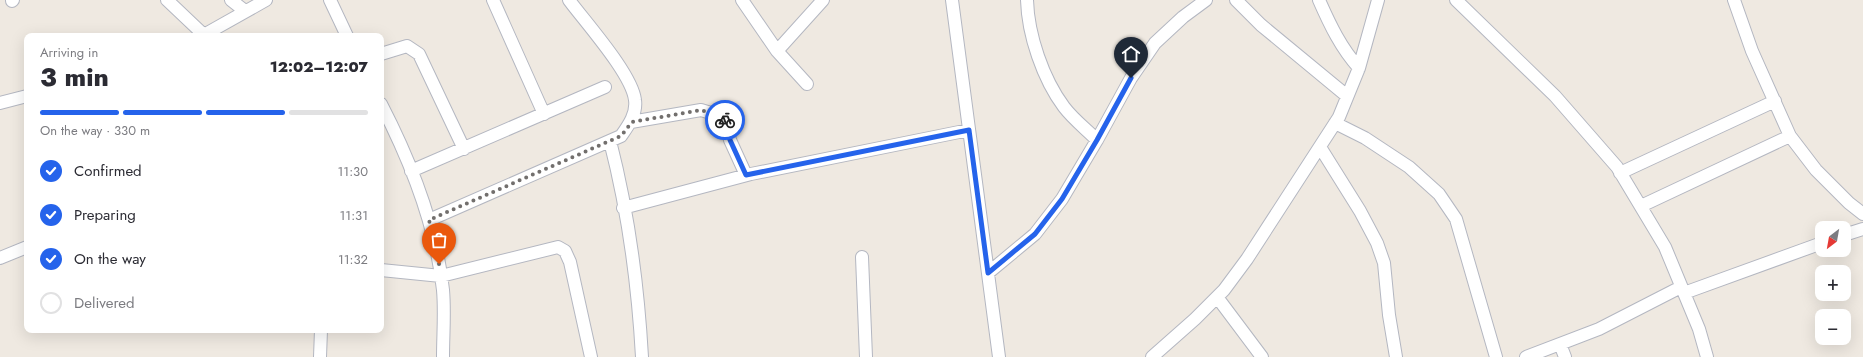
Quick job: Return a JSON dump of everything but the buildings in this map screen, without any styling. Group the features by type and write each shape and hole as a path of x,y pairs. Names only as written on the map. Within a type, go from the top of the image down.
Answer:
{"street":[{"path":"167,0 201,33"},
{"path":"231,0 245,11"},
{"path":"209,33 266,0"},
{"path":"330,0 346,33"},
{"path":"493,0 544,114"},
{"path":"429,220 621,136 632,122 635,100 624,73 569,0"},
{"path":"742,0 777,51 807,84"},
{"path":"777,51 823,0"},
{"path":"952,0 999,357"},
{"path":"1027,0 1034,45 1046,78 1064,108 1097,140"},
{"path":"988,273 1035,234 1062,199 1131,78 1155,44 1183,17 1206,0"},
{"path":"1236,0 1261,25 1347,96"},
{"path":"1319,0 1347,55 1359,68"},
{"path":"1152,357 1196,319 1217,297 1247,259 1320,147 1335,123 1359,68 1378,0"},
{"path":"1456,0 1555,96 1620,173 1665,247 1699,329 1707,357"},
{"path":"1734,0 1752,51 1790,136 1816,170 1849,203 1863,214"},
{"path":"384,53 407,46 419,54 464,149"},
{"path":"411,171 605,87"},
{"path":"0,103 24,97"},
{"path":"1620,173 1774,101"},
{"path":"632,122 701,110 724,117 730,140 746,175"},
{"path":"384,111 411,171 429,220 440,276 444,311 442,357"},
{"path":"1335,123 1365,138 1409,167 1439,194 1456,219 1496,357"},
{"path":"623,208 746,175 969,130"},
{"path":"1641,206 1790,136"},
{"path":"610,141 617,170 638,299 642,357"},
{"path":"1320,147 1360,211 1377,243 1384,264 1389,315 1396,357"},
{"path":"1851,233 1863,229"},
{"path":"1526,357 1599,329 1683,290 1815,245"},
{"path":"0,258 24,248"},
{"path":"384,270 440,276 558,248 565,252 570,262 591,357"},
{"path":"862,257 866,357"},
{"path":"1217,297 1262,357"},
{"path":"320,357 321,333"},
{"path":"1560,344 1565,357"}],"way so far":[{"path":"439,264 429,220 621,136 632,122 701,110 724,117 725,120"}],"route":[{"path":"725,120 730,140 746,175 969,130 988,273 1035,234 1062,199 1131,78"}]}
